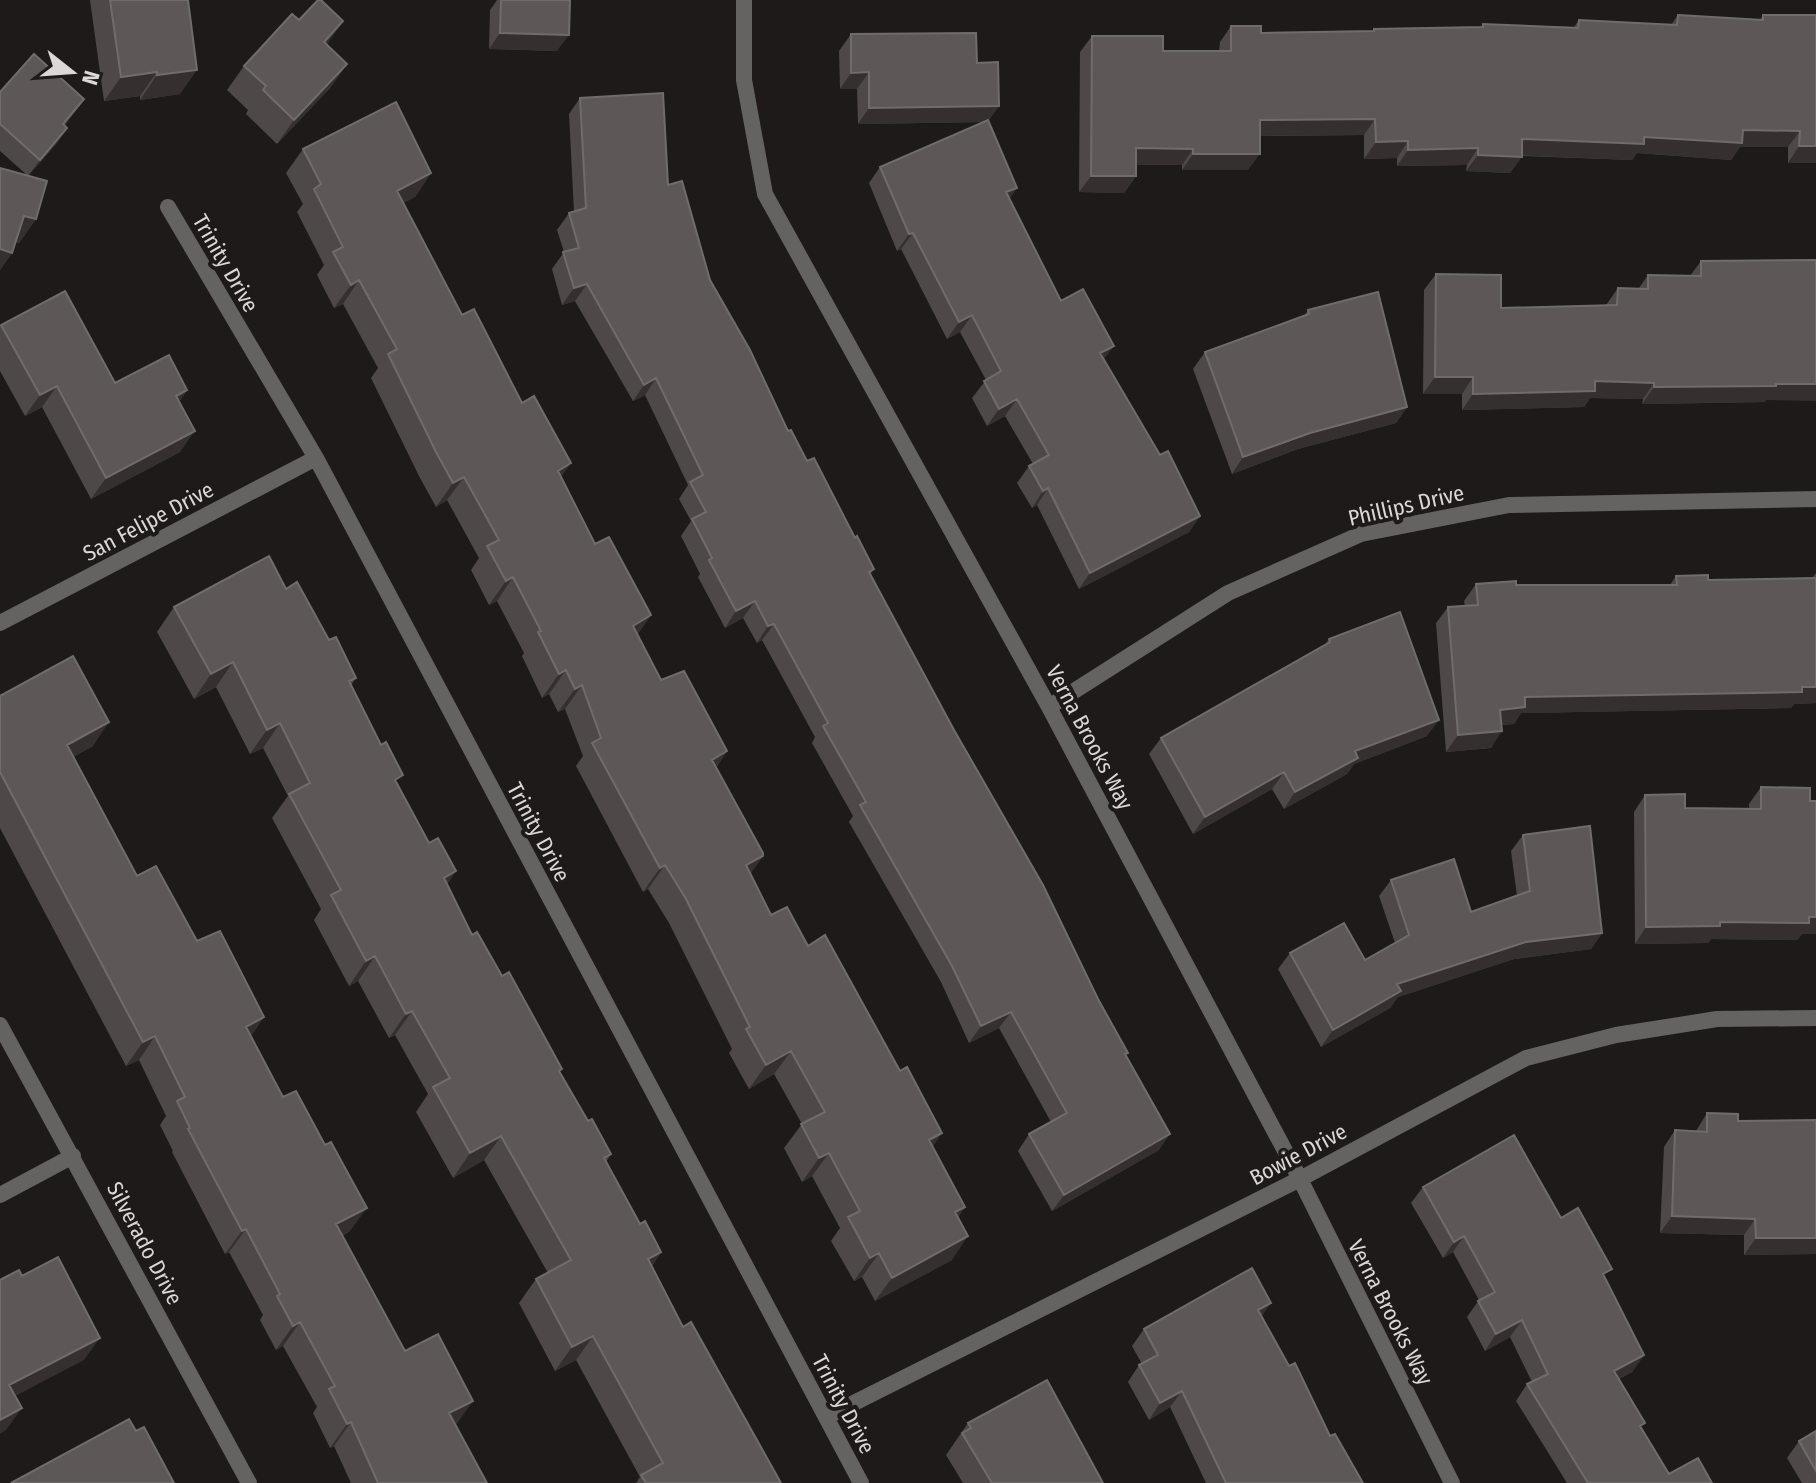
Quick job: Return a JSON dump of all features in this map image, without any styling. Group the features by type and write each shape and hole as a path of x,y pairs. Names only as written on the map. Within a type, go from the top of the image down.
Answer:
{"street":[{"name":"Verna Brooks Way","path":"744,0 744,80 765,194 1049,707 1300,1179 1452,1483"},
{"name":"Trinity Drive","path":"168,207 316,458 861,1483"},
{"name":"San Felipe Drive","path":"0,623 316,458"},
{"name":"Phillips Drive","path":"1049,707 1228,593 1361,534 1509,505 1816,499"},
{"name":"Bowie Drive","path":"826,1417 1300,1179 1526,1058 1616,1035 1717,1019 1816,1018"},
{"name":"Silverado Drive","path":"0,1025 249,1483"},
{"path":"0,1195 73,1156"}],"building":[{"path":"110,0 188,0 197,70 121,77"},
{"path":"318,0 343,21 324,42 347,64 294,120 263,90 266,86 244,66 292,14 299,20"},
{"path":"501,0 570,0 569,35 500,33"},
{"path":"1678,15 1763,20 1763,15 1816,15 1816,146 1799,146 1800,131 1743,130 1742,143 1644,137 1644,144 1522,139 1522,157 1478,155 1478,148 1408,150 1408,141 1376,142 1375,119 1260,120 1260,154 1193,154 1193,149 1136,148 1136,176 1091,176 1092,36 1163,36 1163,51 1231,51 1231,26 1261,26 1261,33 1483,27 1483,24 1578,28 1579,20 1677,25"},
{"path":"976,33 977,63 998,62 999,106 869,108 869,72 851,73 851,34"},
{"path":"34,54 84,99 63,124 67,128 40,160 0,124 0,92"},
{"path":"663,93 668,185 682,181 710,280 750,350 788,431 791,430 807,461 814,458 855,538 857,536 874,569 869,572 954,730 1043,885 1128,1053 1125,1054 1170,1134 1064,1195 1029,1134 1067,1113 1011,1012 981,1026 952,966 860,805 866,802 823,726 828,723 774,624 768,626 755,601 736,611 709,560 712,558 692,519 706,512 690,482 703,475 656,378 644,385 587,284 574,288 563,252 579,248 569,213 586,208 580,98"},
{"path":"396,102 431,173 397,191 462,315 474,309 522,403 534,396 571,463 558,471 595,544 609,537 651,615 633,626 661,680 684,671 727,751 712,760 763,853 763,856 746,865 771,915 787,907 808,946 825,935 900,1071 907,1067 942,1133 929,1140 965,1207 955,1212 968,1236 892,1278 879,1253 870,1258 848,1217 860,1211 829,1153 819,1158 801,1124 825,1112 791,1051 766,1065 686,899 665,865 660,868 592,743 601,738 582,685 575,689 566,670 559,674 513,577 506,581 487,546 499,540 464,477 453,483 436,452 388,354 397,349 359,280 351,285 333,252 343,247 314,189 321,184 303,149"},
{"path":"988,120 1017,188 1006,192 1061,301 1083,289 1114,346 1100,353 1160,455 1168,451 1200,516 1090,573 1048,488 1043,491 1029,466 1049,455 1017,399 999,409 984,381 1001,371 972,315 959,322 913,233 909,234 880,167"},
{"path":"0,168 47,181 36,219 24,216 12,253 0,249"},
{"path":"1816,260 1816,384 1654,387 1654,383 1595,381 1595,391 1473,394 1473,377 1435,377 1436,274 1501,275 1501,308 1617,305 1618,288 1648,289 1648,275 1701,276 1701,261"},
{"path":"65,291 115,383 169,355 187,390 176,396 195,431 106,478 57,386 40,395 1,325"},
{"path":"1378,292 1407,407 1310,433 1243,457 1205,352 1309,314 1308,310"},
{"path":"269,556 286,589 297,582 329,640 336,637 356,678 349,681 381,745 386,742 403,775 395,780 429,843 438,838 456,871 444,878 472,935 477,932 502,976 509,972 562,1069 559,1071 588,1121 592,1119 611,1154 604,1158 640,1224 645,1221 661,1252 648,1259 683,1327 691,1322 781,1483 646,1483 641,1475 663,1463 593,1336 572,1347 536,1279 571,1260 501,1136 470,1153 433,1087 450,1078 412,1011 406,1014 375,956 366,961 331,895 341,890 289,794 310,783 280,723 267,730 233,662 211,674 174,607"},
{"path":"1708,575 1708,580 1816,578 1816,687 1802,687 1802,692 1525,697 1525,707 1500,710 1502,731 1458,735 1448,607 1478,605 1476,584 1516,581 1516,585 1677,585 1676,576"},
{"path":"1400,612 1439,720 1355,751 1358,758 1295,792 1284,772 1205,817 1161,738 1330,642 1329,639"},
{"path":"73,656 109,722 67,745 137,876 156,866 197,941 220,931 264,1017 246,1027 283,1097 296,1091 325,1145 331,1142 367,1208 336,1224 405,1351 438,1334 473,1401 449,1413 487,1483 378,1483 351,1422 347,1424 329,1389 335,1386 300,1322 293,1326 246,1229 242,1231 188,1129 177,1101 185,1097 155,1036 143,1042 0,772 0,696"},
{"path":"1761,787 1810,788 1810,801 1816,801 1816,917 1809,917 1809,923 1720,922 1720,926 1646,927 1645,795 1685,794 1685,808 1761,809"},
{"path":"1590,826 1602,933 1526,942 1397,984 1401,991 1333,1030 1290,953 1344,923 1365,960 1409,935 1391,880 1454,859 1471,912 1530,891 1523,835"},
{"path":"1707,1113 1738,1114 1738,1121 1816,1120 1816,1238 1756,1238 1755,1219 1672,1216 1675,1130 1707,1132"},
{"path":"1514,1135 1561,1218 1578,1208 1612,1269 1603,1274 1644,1355 1614,1371 1645,1423 1640,1426 1669,1474 1698,1458 1712,1483 1588,1483 1527,1384 1548,1374 1522,1320 1496,1334 1478,1301 1495,1292 1464,1236 1454,1242 1423,1187"},
{"path":"58,1257 100,1338 9,1385 22,1408 0,1420 0,1280 19,1270 22,1276"},
{"path":"1252,1268 1271,1303 1258,1310 1289,1366 1295,1363 1330,1436 1335,1434 1363,1483 1226,1483 1182,1391 1160,1403 1139,1365 1158,1355 1144,1329"},
{"path":"1047,1380 1103,1483 992,1483 962,1433 971,1428 968,1423"},
{"path":"129,1419 136,1431 144,1427 174,1483 11,1483"},
{"path":"1816,1431 1816,1471 1799,1441"}]}
